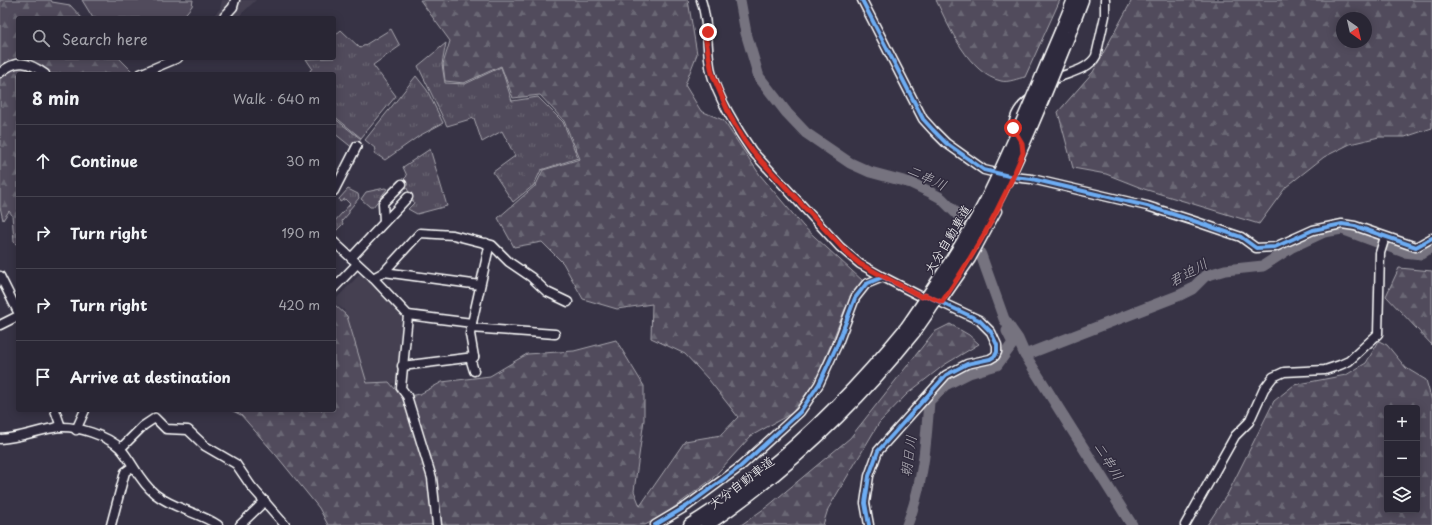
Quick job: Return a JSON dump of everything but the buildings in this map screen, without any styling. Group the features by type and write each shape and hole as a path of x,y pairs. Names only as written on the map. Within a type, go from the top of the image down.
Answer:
{"highway":[{"name":"大分自動車道","path":"707,525 745,499 826,430 860,396 969,250 994,206 1031,125 1065,33 1074,0"},
{"name":"大分自動車道","path":"1065,33 1082,0"},
{"name":"大分自動車道","path":"690,525 738,492 819,424 910,329"}],"street":[{"path":"225,16 233,7 235,0"},
{"path":"701,0 705,10 708,32 706,40 712,73 730,116 752,151 840,247 860,264 922,297 925,295 979,320 991,332 997,345 997,352 995,356 990,359 967,364 946,375 878,450 869,476 865,503 869,525"},
{"path":"862,0 923,119 946,143 984,170 1013,177 1032,179 1147,206 1241,237 1256,248 1275,247 1314,230 1342,224 1416,247 1432,238"},
{"path":"942,302 971,259 984,236 1023,153 1022,143 1013,128 1017,114 1023,103 1038,94 1049,82 1065,74 1082,69 1093,62 1096,56 1104,16 1105,0"},
{"path":"155,72 175,60"},
{"path":"0,73 6,68 23,63 31,64 42,72"},
{"path":"336,187 357,146"},
{"path":"384,222 384,203 402,184"},
{"path":"350,258 408,197"},
{"path":"373,278 384,272 420,233 453,235 492,244 509,262 531,277 547,292 568,302"},
{"path":"1185,525 1235,436 1249,422 1264,389 1273,377 1284,372 1326,370 1340,365 1349,360 1378,334 1380,253 1385,237"},
{"path":"474,371 471,361 474,357 470,334 489,247 486,243"},
{"path":"336,244 373,278 408,315 471,326 555,334"},
{"path":"336,286 357,264"},
{"path":"384,272 480,285"},
{"path":"0,276 11,294 16,307"},
{"path":"655,525 687,506 740,467 800,412 819,384 838,343 855,298 866,284 882,277"},
{"path":"408,315 401,388 407,396 432,478 437,525"},
{"path":"0,325 16,317"},
{"path":"402,366 474,357"},
{"path":"56,412 61,427"},
{"path":"76,430 84,412"},
{"path":"121,448 143,426 155,418 166,429 188,430 205,446 236,464 285,525"},
{"path":"0,439 14,438 61,427 90,432 110,440 121,448 142,482 156,494 173,505 197,514 218,525"},
{"path":"111,525 125,472 132,468"},
{"path":"240,525 265,501"}],"shaded area":[{"path":"222,0 256,0 239,16 213,16 220,9"},
{"path":"363,271 402,315 398,382 352,397 336,327 336,317 345,311 336,304 336,299"}],"green space":[{"path":"0,0 51,0 52,2 70,5 80,16 16,16 16,60 121,60 132,71 16,72 16,244 14,242 12,215 9,211 3,220 0,207"},
{"path":"82,0 193,0 192,6 184,16 92,16"},
{"path":"420,0 688,0 697,54 685,85 701,111 723,120 760,175 803,226 863,281 845,309 817,379 792,413 751,436 711,480 661,517 645,525 328,525 319,508 276,455 241,415 235,412 336,412 336,306 347,316 367,383 389,382 402,397 420,394 442,382 490,376 527,354 574,351 616,340 644,386 644,420 634,491 640,506 685,441 721,435 738,417 709,380 685,354 651,338 652,304 617,309 583,299 563,263 542,242 514,247 498,218 536,185 543,170 580,159 564,121 540,95 513,98 501,66 464,83 445,81 443,64 450,41"},
{"path":"936,0 1060,0 1025,77 1010,81 1001,81 990,77 979,69 961,48"},
{"path":"1132,0 1432,0 1432,128 1405,137 1379,137 1350,144 1324,157 1286,187 1259,224 1144,189 1106,174 1073,168 1058,112 1093,72"},
{"path":"391,29 400,46 373,65 396,96 361,138 336,118 336,72 309,72 312,68 307,60 336,60 336,34 341,30 360,48"},
{"path":"446,43 442,64 445,83 465,84 501,67 512,101 538,97 563,122 578,158 541,170 534,185 513,202 493,172 515,156 502,131 482,142 474,118 447,126 418,66"},
{"path":"416,76 427,90 443,123 419,136 385,160 374,153 376,149 365,140"},
{"path":"336,120 361,139 354,149 336,135"},
{"path":"430,149 447,206 417,214 408,209 414,203 403,180 407,176 403,167"},
{"path":"385,188 387,189 373,207 370,207 361,199 366,192"},
{"path":"348,189 358,194 359,198 342,221 343,224 336,231 336,220 350,204 345,199 340,202 339,199"},
{"path":"1399,268 1432,271 1432,345 1386,296"},
{"path":"950,324 969,335 979,344 944,365 907,394 879,423 828,509 823,525 741,525 768,506 850,438 934,332"},
{"path":"1379,341 1387,345 1406,368 1426,380 1432,401 1432,525 1207,525 1228,493 1274,401 1294,385 1346,375 1366,363"}],"waterway":[{"name":"二串川","path":"740,0 746,33 759,77 787,113 806,133 850,163 870,172 911,183 941,198 958,215 981,255 1004,319 1018,339 1025,355 1132,525"},
{"name":"君迫川","path":"1025,355 1180,295 1192,289 1205,276 1225,270 1263,266 1292,247 1324,232 1342,229 1404,252 1421,254 1432,246"},
{"name":"朝日川","path":"907,525 917,495 923,464 929,401 945,385 969,373 997,365 1013,343 1007,331"}],"cycle path":[{"path":"862,0 923,119 946,143 984,170 1013,177 1032,179 1147,206 1241,237 1256,248 1275,247 1313,230 1342,224 1355,226 1416,247 1432,238"},
{"path":"655,525 687,506 740,467 800,412 819,384 838,343 855,298 866,284 883,277 922,297 925,295 979,320 991,332 997,345 997,352 995,356 990,359 967,364 946,375 878,451 869,476 865,503 869,525"}],"route":[{"path":"708,32 706,40 714,80 730,116 752,151 848,254 860,264 922,297 925,295 942,302 971,259 984,236 1023,153 1022,143 1013,128"}]}
